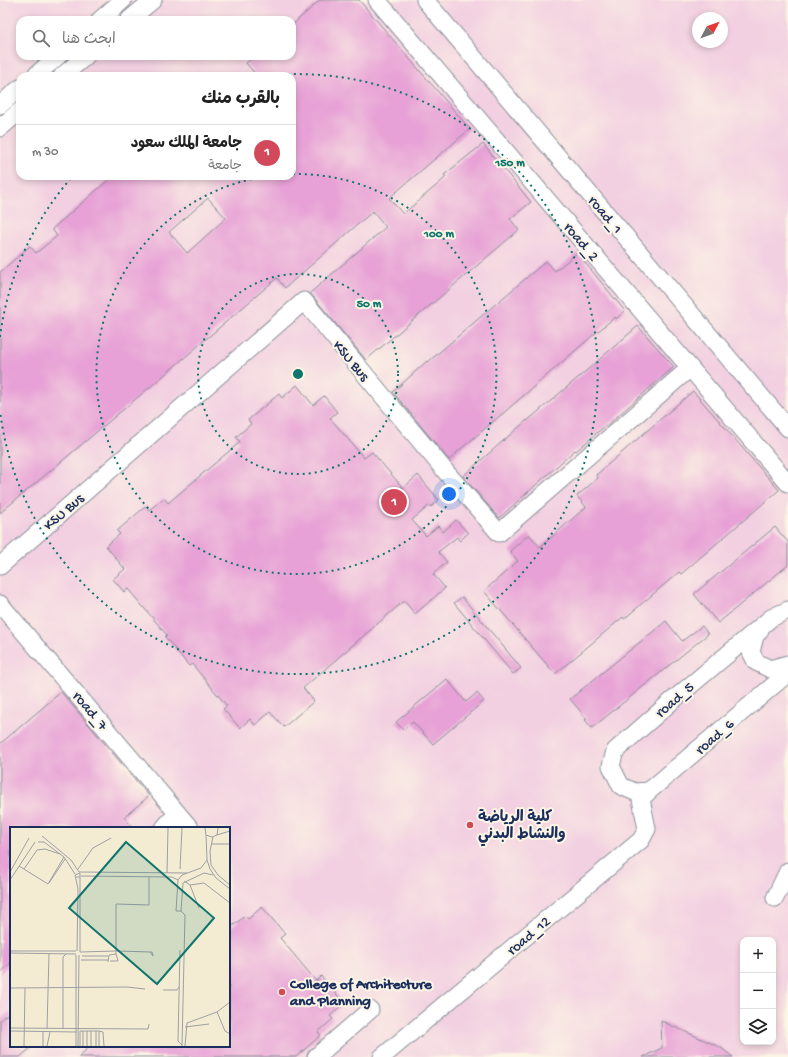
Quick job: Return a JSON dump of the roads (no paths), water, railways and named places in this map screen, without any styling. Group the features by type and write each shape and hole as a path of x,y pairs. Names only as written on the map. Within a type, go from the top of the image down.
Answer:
{"lane":[{"path":"105,16 123,0"},
{"path":"134,16 152,0"},
{"name":"road_2","path":"377,0 387,7 788,483"},
{"path":"417,0 438,16"},
{"name":"road_1","path":"425,0 788,428"},
{"path":"39,72 53,60"},
{"path":"67,72 81,60"},
{"path":"0,105 16,91"},
{"path":"0,128 16,114"},
{"name":"KSU Bus","path":"0,566 304,301 446,472 499,533 690,368"},
{"path":"768,460 782,467 788,467"},
{"name":"road_7","path":"0,604 64,677 185,822"},
{"name":"road_5","path":"645,795 621,786 611,766 615,751 771,618 788,610"},
{"path":"771,618 755,636 751,652 756,662 770,669 788,664"},
{"name":"road_6","path":"645,795 788,673"},
{"name":"road_12","path":"382,1057 641,840 647,829 645,795"},
{"name":"road_7","path":"165,827 170,821 185,822"},
{"path":"775,898 788,870"},
{"path":"316,1057 370,1010"}],"place":[{"name":"جامعة الملك سعود","path":"394,502"},
{"name":"كلية الرياضة والنشاط البدني","path":"470,825"},
{"name":"College of Architecture and Planning","path":"282,992"}]}
